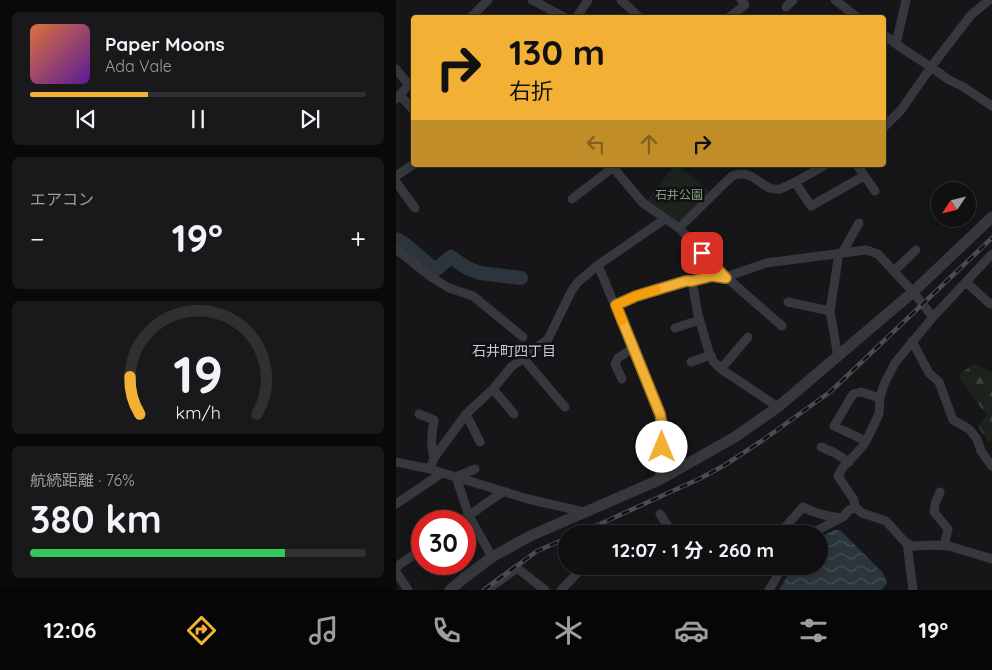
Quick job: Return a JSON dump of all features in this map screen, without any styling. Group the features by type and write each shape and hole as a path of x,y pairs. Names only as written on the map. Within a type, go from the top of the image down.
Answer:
{"street":[{"path":"532,0 560,15"},
{"path":"578,15 588,0"},
{"path":"621,0 637,15"},
{"path":"732,15 745,5 741,0"},
{"path":"786,7 793,0"},
{"path":"835,0 854,15"},
{"path":"896,44 906,0"},
{"path":"886,125 901,110 971,16 988,0"},
{"path":"472,15 482,2"},
{"path":"886,36 949,80 962,86 992,106"},
{"path":"396,69 411,82 398,97 411,108"},
{"path":"411,166 396,176 415,208"},
{"path":"572,199 612,167"},
{"path":"614,167 643,203 679,228 726,278 782,326"},
{"path":"679,228 740,169 766,187 779,189 822,167"},
{"path":"858,167 875,192"},
{"path":"795,182 811,206 864,176"},
{"path":"450,590 492,557 530,536 659,480 735,437 778,407 838,357 913,292 992,217"},
{"path":"430,469 434,458 466,414 493,389 511,367 548,339 572,290 578,282 598,265 665,219"},
{"path":"838,357 830,311 840,253 859,223"},
{"path":"396,249 431,277 449,288 473,296 523,337"},
{"path":"616,305 636,296 686,281 712,276 726,278 766,263 866,250 878,254 933,316"},
{"path":"894,272 916,250"},
{"path":"992,254 933,316 895,363 884,382 879,414 866,441 843,467 838,476 854,500 855,507 862,512 886,521 905,542 913,546 948,546 992,560"},
{"path":"598,265 660,414 663,430 659,480"},
{"path":"692,281 700,320 713,361 721,369 778,407"},
{"path":"966,282 985,300 990,304 992,303"},
{"path":"788,302 830,311"},
{"path":"675,328 700,320"},
{"path":"721,369 748,337"},
{"path":"912,341 928,373 939,382 953,420 969,429 977,439 981,451 992,466"},
{"path":"622,379 615,364 618,358 633,348"},
{"path":"691,362 711,355"},
{"path":"523,358 565,408"},
{"path":"493,389 514,414"},
{"path":"866,441 834,426 853,394 861,392 880,398"},
{"path":"419,414 434,420 432,451 434,458"},
{"path":"466,414 480,442"},
{"path":"821,447 849,462"},
{"path":"396,462 430,469 528,499 584,512"},
{"path":"456,477 475,469"},
{"path":"396,504 442,473"},
{"path":"456,477 467,510"},
{"path":"940,492 934,512 948,529 944,546"},
{"path":"476,511 501,493"},
{"path":"788,525 804,507 811,512 841,518"},
{"path":"827,525 841,518 855,507"},
{"path":"660,514 667,525"},
{"path":"476,528 492,557"},
{"path":"907,543 913,590"},
{"path":"396,567 411,557"},
{"path":"490,589 517,568 540,589"},
{"path":"396,572 408,590"},
{"path":"561,590 575,575"},
{"path":"769,590 778,575"}],"green space":[{"name":"石井公園","path":"672,167 680,167 710,192 683,220 676,221 647,201"},
{"path":"974,364 992,372 992,440 988,442 978,426 987,416 958,375"}],"water":[{"path":"840,530 883,573 887,583 882,590 779,590 788,575 828,575 828,533"}],"waterway":[{"path":"396,239 405,244 435,270 451,257 467,268 480,273 521,278"}],"railway":[{"path":"598,525 701,478 725,465 830,392 992,238"},
{"path":"484,590 537,551 558,542"}],"slow traffic":[{"path":"622,321 616,305 656,290"}],"district":[{"name":"石井町四丁目","path":"514,351"}],"route":[{"path":"662,447 663,430 660,414 616,305 636,296 686,281 712,276 726,278 702,253"}]}
